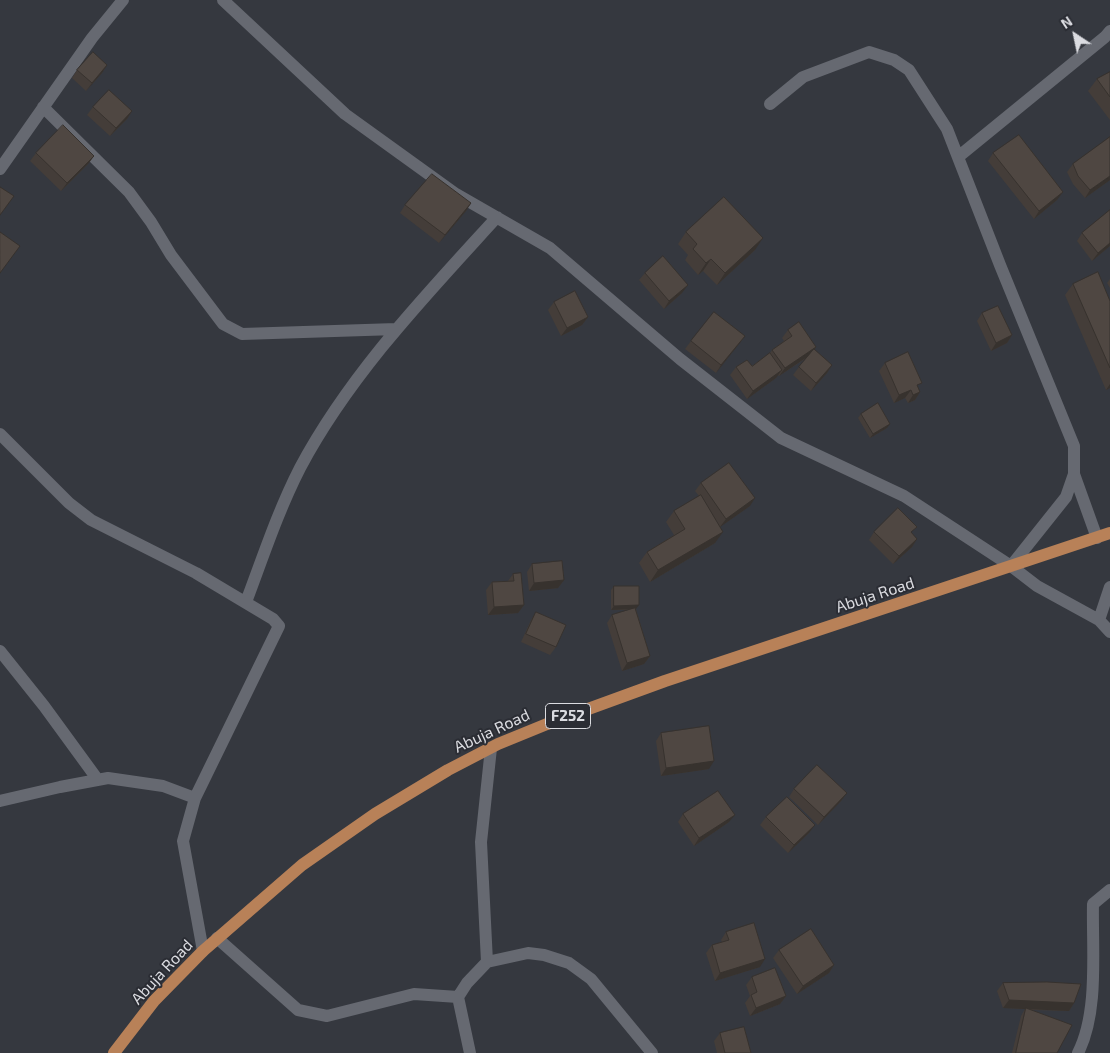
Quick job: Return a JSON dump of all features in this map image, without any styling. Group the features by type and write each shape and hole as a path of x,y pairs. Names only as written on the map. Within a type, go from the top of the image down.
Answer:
{"main road":[{"name":"Abuja Road","path":"114,1053 154,1001 217,938 302,866 375,814 448,770 491,748 547,724 664,681 1110,534"}],"street":[{"path":"0,169 92,38 123,0"},
{"path":"223,0 345,114 456,194 550,248 680,359 781,438 904,496 1011,566 1037,586 1099,620 1110,632"},
{"path":"958,156 1105,38 1110,31"},
{"path":"770,104 803,78 869,52 894,60 909,70 947,129 1074,446 1074,474 1066,497 1011,566"},
{"path":"43,107 129,192 151,222 170,255 222,324 242,334 396,329"},
{"path":"246,602 285,499 301,467 337,406 396,329 497,217"},
{"path":"0,434 91,520 196,573 273,619 279,626 195,798 183,841 202,951"},
{"path":"1074,474 1097,538"},
{"path":"1099,620 1110,587"},
{"path":"0,651 44,706 98,780"},
{"path":"488,962 481,842 491,748"},
{"path":"0,801 108,778 163,786 195,798"},
{"path":"1078,1053 1082,1046 1092,1004 1093,904 1110,890"},
{"path":"217,938 298,1010 327,1016 414,994 458,997"},
{"path":"470,1053 458,997 466,983 488,962 528,953 544,955 569,964 591,979 652,1053"}],"building":[{"path":"93,52 107,65 92,83 77,70"},
{"path":"1110,72 1110,97 1097,79"},
{"path":"109,90 132,111 116,128 93,107"},
{"path":"63,125 94,156 67,183 36,153"},
{"path":"1019,135 1063,192 1039,211 993,153"},
{"path":"1110,137 1110,176 1090,190 1078,176 1073,164"},
{"path":"432,174 471,203 445,235 405,205"},
{"path":"0,187 14,196 0,215"},
{"path":"724,197 763,238 725,273 711,259 706,263 693,249 697,244 686,232"},
{"path":"1110,210 1110,243 1098,253 1082,233"},
{"path":"0,232 20,246 0,273"},
{"path":"663,256 688,285 669,301 645,273"},
{"path":"1098,272 1110,301 1110,368 1073,284"},
{"path":"575,291 588,317 567,328 554,302"},
{"path":"998,306 1012,335 996,343 982,313"},
{"path":"714,312 745,336 721,365 691,341"},
{"path":"799,322 816,347 785,368 772,350 792,336 788,330"},
{"path":"814,349 832,365 816,383 799,367"},
{"path":"908,352 922,383 917,385 920,392 913,395 911,390 899,395 885,363"},
{"path":"770,353 782,370 753,391 736,367 747,360 752,366"},
{"path":"878,403 890,424 873,434 861,414"},
{"path":"729,463 755,498 726,519 701,483"},
{"path":"701,495 723,532 658,570 647,552 685,529 674,511"},
{"path":"898,508 917,527 911,532 917,539 899,556 874,532"},
{"path":"562,561 564,580 534,583 532,564"},
{"path":"521,573 524,605 494,607 492,582 514,581 513,574"},
{"path":"614,586 639,586 639,605 614,606"},
{"path":"635,608 650,656 627,663 612,615"},
{"path":"536,612 566,625 556,647 526,634"},
{"path":"709,726 714,761 666,768 661,733"},
{"path":"817,765 847,793 824,817 794,789"},
{"path":"718,791 735,815 699,838 683,814"},
{"path":"787,797 815,825 794,845 766,817"},
{"path":"754,923 765,959 720,973 712,945 729,940 726,932"},
{"path":"811,929 834,965 803,986 779,950"},
{"path":"775,968 786,996 756,1008 751,995 757,992 752,977"},
{"path":"1047,982 1081,984 1074,1003 1009,1000 1003,983"},
{"path":"1026,1008 1072,1025 1057,1053 1016,1053"},
{"path":"744,1027 751,1053 725,1053 720,1033"}]}
